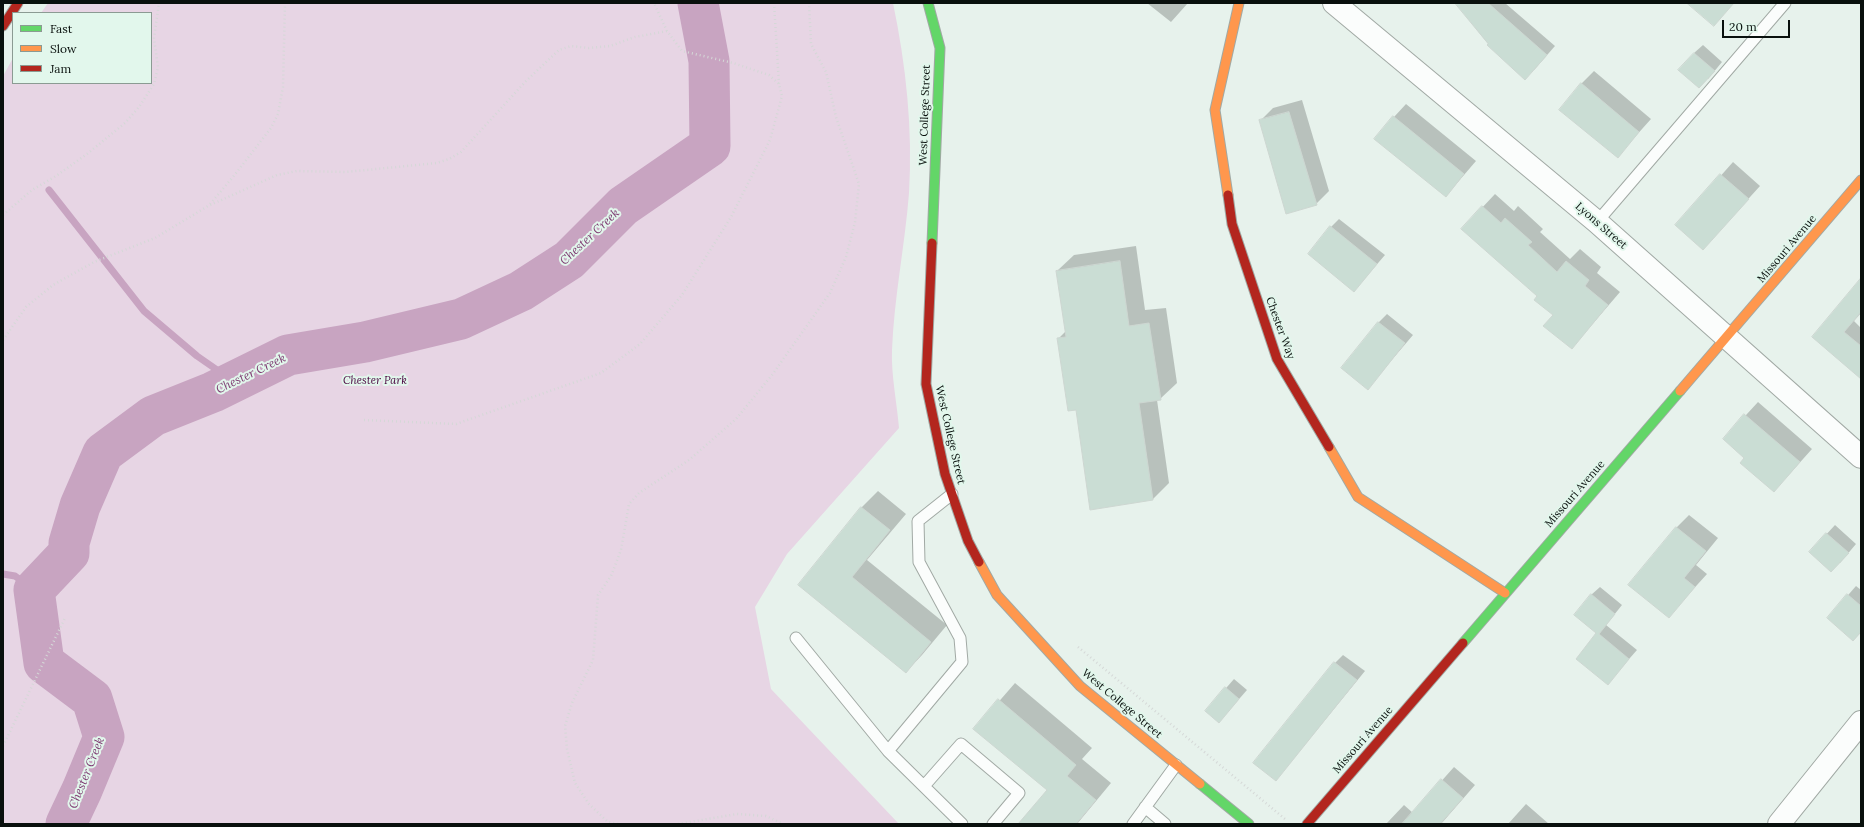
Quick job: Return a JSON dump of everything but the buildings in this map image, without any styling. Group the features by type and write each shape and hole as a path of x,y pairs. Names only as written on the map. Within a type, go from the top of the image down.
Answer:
{"street":[{"path":"12,12 18,3"},
{"name":"West College Street","path":"928,3 940,48 926,384 944,474 968,541 997,595 1080,686 1249,824"},
{"name":"Chester Way","path":"1239,3 1215,110 1232,224 1277,359 1358,497 1505,593"},
{"name":"Lyons Street","path":"1334,3 1597,222 1728,337 1861,457"},
{"path":"3,26 12,12"},
{"name":"Missouri Avenue","path":"1307,824 1505,593 1728,337 1861,180"},
{"path":"1779,824 1861,722"}],"lane":[{"path":"1597,222 1784,3"},
{"path":"888,751 962,662 960,638 919,562 918,521 952,494"},
{"path":"796,638 888,751 962,824"},
{"path":"924,786 960,744 1019,794 993,824"},
{"path":"1133,824 1176,764"},
{"path":"1145,807 1165,824"}],"path":[{"path":"3,215 32,190 56,176 87,154 125,123 139,107 154,84 158,67 154,38 159,3"},
{"path":"208,206 271,128 278,114 283,87 285,3"},
{"path":"654,3 667,31 682,51 733,63 769,75 779,84"},
{"path":"364,420 456,424 601,373 640,344 682,295 739,203 770,140 782,96 779,84 774,3"},
{"path":"618,824 608,822 589,804 575,783 567,749 565,726 572,703 593,660 598,595 611,576 621,550 629,504 639,493 689,460 736,418 772,375 830,293 846,257 855,222 859,184 836,117 826,72 811,44 809,3"},
{"path":"3,340 26,307 53,285 94,262 156,238 208,206 277,175 297,171 346,172 437,163 449,160 461,152 526,81 559,50 571,46 589,48 610,46 635,37 667,31"},
{"path":"3,746 65,618"},
{"path":"1077,647 1286,819"},
{"path":"678,824 737,814 766,816 783,824"}],"green space":[{"name":"Chester Park","path":"48,3 893,3 905,74 910,145 909,193 895,310 892,350 893,379 899,428 787,554 755,607 771,689 899,824 3,824 3,76 12,60 12,84 152,84 152,12 42,12"}],"waterway":[{"name":"Chester Creek","path":"66,824 104,737 92,699 44,663 34,590 69,553 69,543 80,506 103,453 153,416 213,392 288,355 365,342 461,319 521,291 569,260 623,206 710,146 709,61 698,3"},
{"path":"49,190 144,311 197,356 233,381"},
{"path":"3,574 15,576 34,590"}],"traffic: fast":[{"path":"928,3 940,48 932,243"},
{"path":"1463,643 1680,391"},
{"path":"1200,784 1249,824"}],"traffic: slow":[{"path":"1228,195 1215,110 1239,3"},
{"path":"1680,391 1861,180"},
{"path":"1329,447 1358,497 1505,593"},
{"path":"979,562 997,595 1080,686 1200,784"}],"traffic: jam":[{"path":"12,12 18,3"},
{"path":"3,26 12,12"},
{"path":"1228,195 1232,224 1277,359 1329,447"},
{"path":"932,243 926,384 945,474 968,541 979,562"},
{"path":"1307,824 1463,643"}]}
